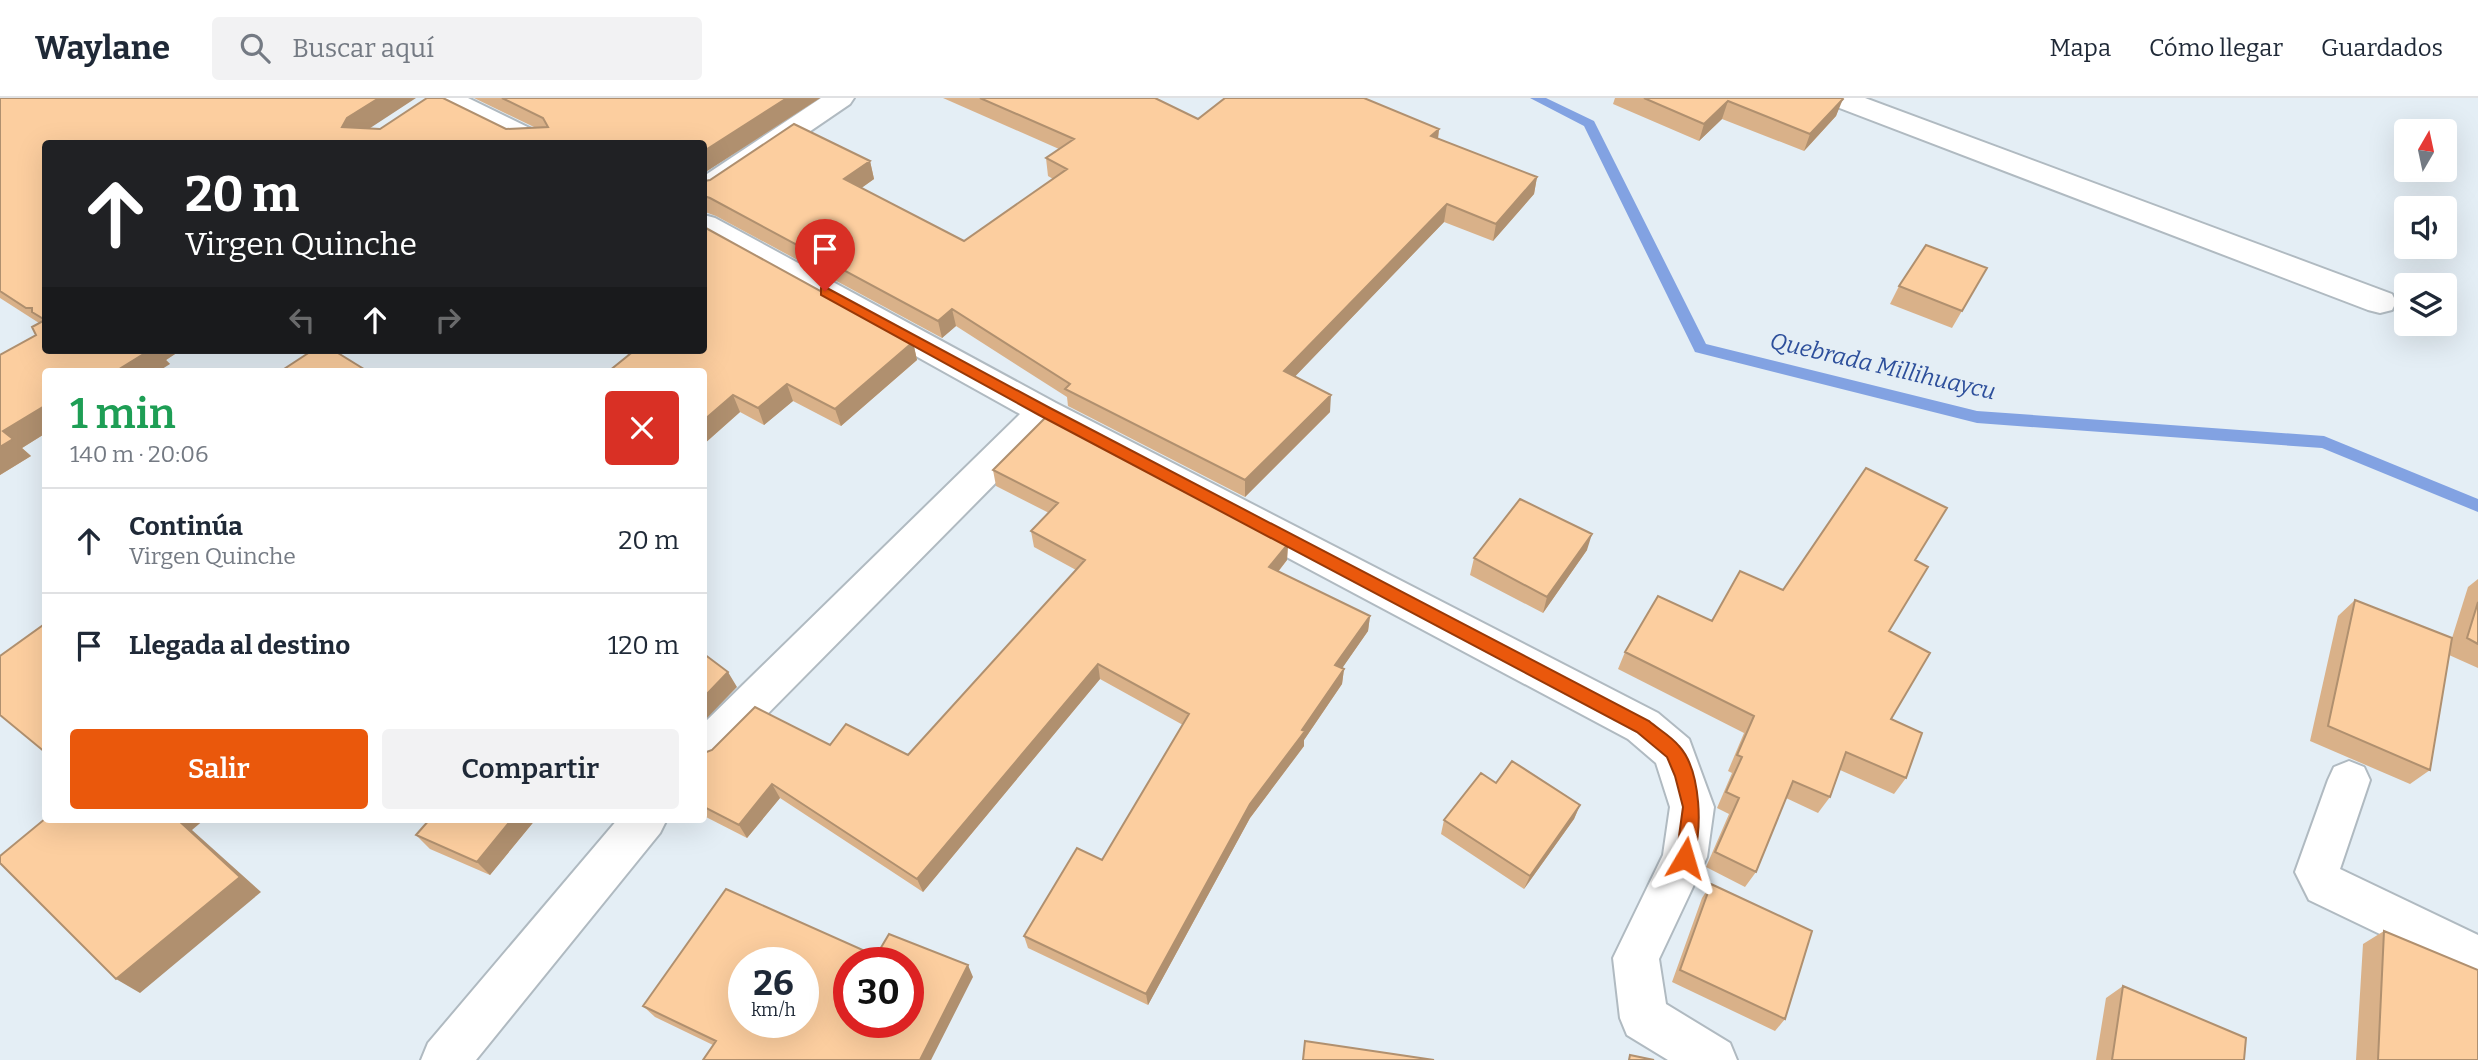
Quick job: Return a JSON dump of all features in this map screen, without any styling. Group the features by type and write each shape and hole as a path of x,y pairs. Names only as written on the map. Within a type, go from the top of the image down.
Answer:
{"street":[{"path":"446,98 532,140"},
{"path":"707,187 839,98"},
{"path":"1839,98 2380,302"},
{"path":"707,227 1044,412 1643,726 1674,752 1692,807 1685,858 1636,958 1644,1018 1713,1060"},
{"path":"707,747 1044,412"},
{"path":"2349,780 2317,872 2325,886 2478,958"},
{"path":"445,1060 642,823"}],"building":[{"path":"0,98 379,98 347,118 342,127 380,129 427,98 443,98 506,129 548,127 543,118 502,98 787,98 707,149 707,140 42,140 42,318 32,312 32,308 26,308 0,291"},
{"path":"980,98 1155,98 1198,119 1225,98 1364,98 1439,129 1431,136 1537,177 1496,224 1447,204 1284,371 1331,395 1245,480 1065,389 1070,384 952,309 938,321 707,197 707,180 794,124 870,161 844,179 964,241 1067,169 1046,158 1074,139"},
{"path":"1644,98 1843,99 1810,134 1728,101 1704,124"},
{"path":"707,229 913,342 835,409 787,384 758,408 733,395 707,417 707,368 613,368 630,354 707,354"},
{"path":"1926,245 1987,268 1962,311 1899,286"},
{"path":"42,322 42,354 144,354 121,368 42,368 42,407 3,431 13,439 0,447 0,355 36,335 32,327"},
{"path":"307,354 339,354 362,368 286,368"},
{"path":"1046,417 1288,544 1269,567 1370,616 1335,665 1344,669 1302,730 1305,731 1250,804 1146,994 1024,936 1077,848 1102,860 1189,714 1098,664 917,879 772,784 739,825 707,809 707,752 755,707 830,745 846,724 908,755 1085,560 1031,531 1058,503 993,470"},
{"path":"1866,468 1947,508 1915,560 1928,567 1889,631 1930,653 1891,719 1922,733 1906,778 1846,752 1830,797 1793,781 1756,872 1715,852 1739,798 1726,792 1742,757 1737,755 1754,716 1625,652 1658,596 1712,621 1740,571 1783,590"},
{"path":"1520,499 1592,534 1547,597 1474,558"},
{"path":"2355,600 2452,638 2430,770 2328,726"},
{"path":"2478,602 2478,644 2467,638"},
{"path":"42,626 42,750 0,715 0,656"},
{"path":"707,656 728,672 707,694"},
{"path":"1512,761 1580,805 1530,876 1444,820 1481,773 1496,783"},
{"path":"42,821 181,823 240,877 116,979 0,863 0,856"},
{"path":"426,823 509,823 477,862 416,835"},
{"path":"1711,884 1812,931 1785,1019 1680,970"},
{"path":"726,889 856,947 833,947 833,1038 924,1038 924,948 968,965 920,1060 703,1060 716,1041 643,1006"},
{"path":"2384,931 2478,970 2478,1060 2378,1060"},
{"path":"889,934 922,947 881,947"},
{"path":"2123,986 2246,1038 2244,1060 2112,1060"},
{"path":"1305,1041 1434,1060 1303,1060"},
{"path":"1630,1055 1654,1060 1629,1060"}],"waterway":[{"name":"Quebrada Millihuaycu","path":"1536,98 1589,124 1700,348 1977,417 2324,442 2478,506"}],"route":[{"path":"825,291 1044,412 1643,726 1674,752 1684,776 1692,807 1685,858"}]}
